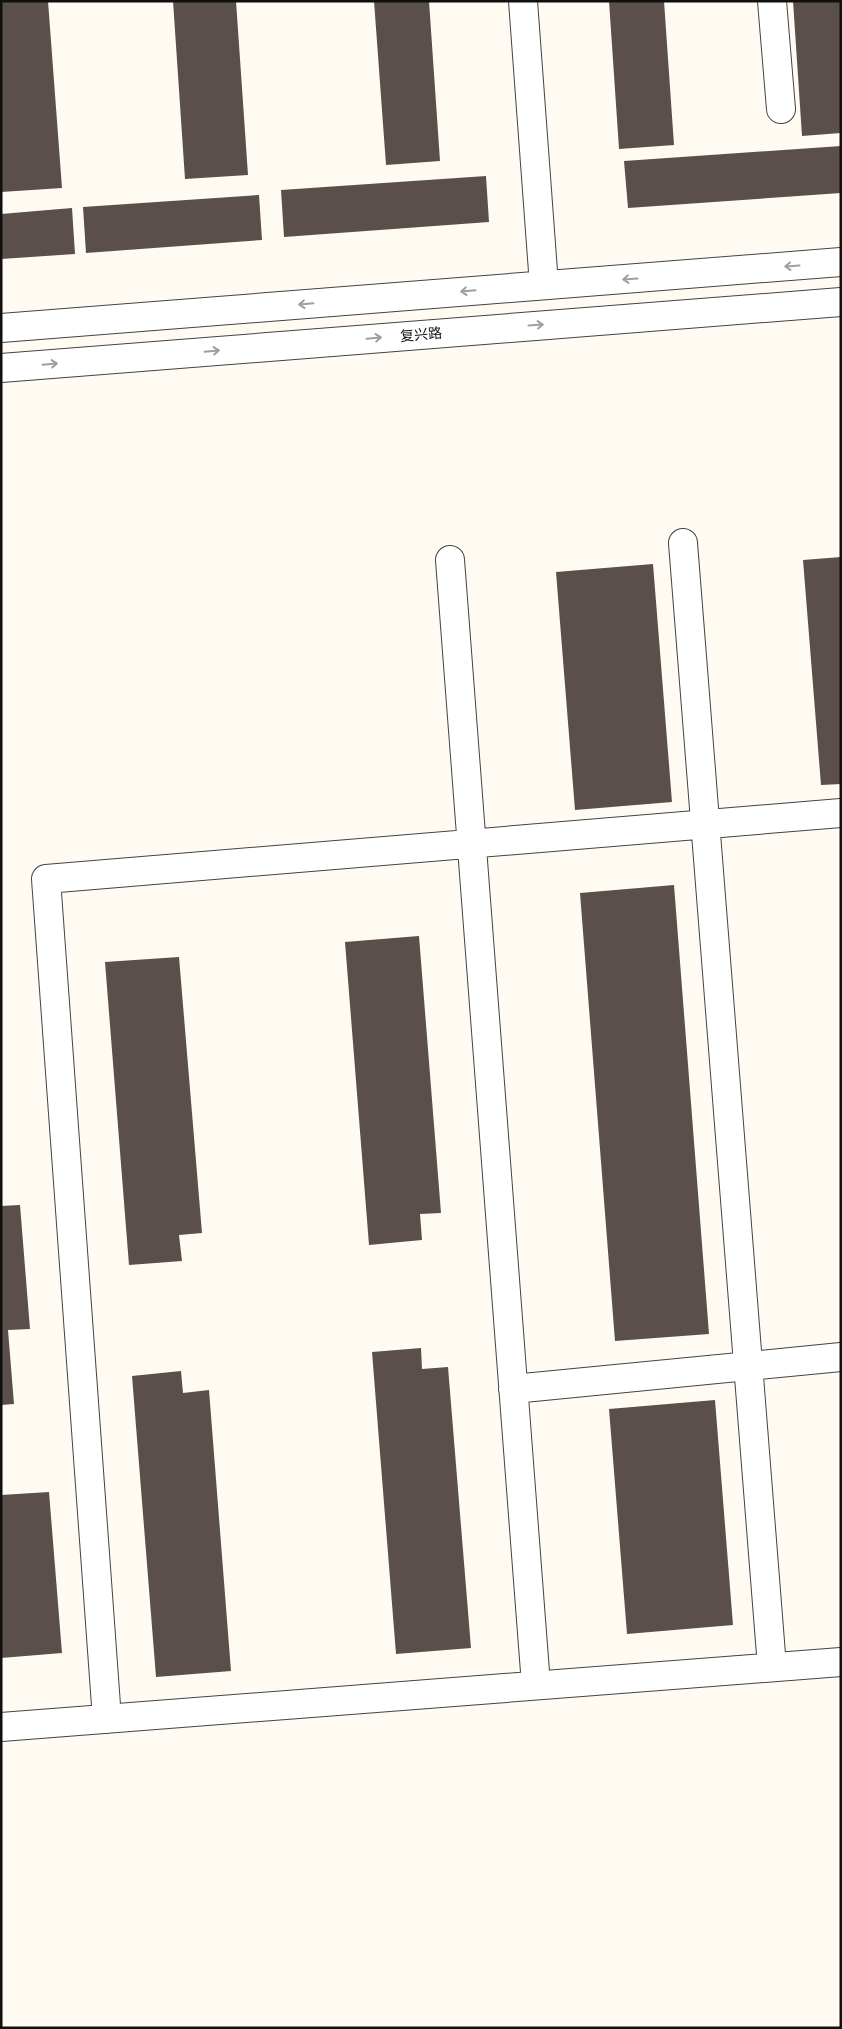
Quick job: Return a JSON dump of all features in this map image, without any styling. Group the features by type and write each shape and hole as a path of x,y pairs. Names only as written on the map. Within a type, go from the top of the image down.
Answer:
{"street":[{"path":"523,1 544,285"},
{"path":"772,1 781,109"},
{"path":"1,328 841,262"},
{"name":"复兴路","path":"1,368 841,302"},
{"path":"683,543 772,1667"},
{"path":"450,560 536,1685"},
{"path":"107,1719 46,879 841,813"},
{"path":"513,1389 841,1357"},
{"path":"1,1727 841,1662"}],"building":[{"path":"1,1 48,1 62,188 1,192"},
{"path":"173,1 236,1 248,175 185,179"},
{"path":"374,1 429,1 440,161 386,165"},
{"path":"609,1 664,1 674,145 619,149"},
{"path":"793,1 841,1 841,133 802,136"},
{"path":"841,146 841,193 628,208 624,161"},
{"path":"486,176 489,222 284,237 281,190"},
{"path":"259,195 262,240 86,253 83,207"},
{"path":"72,208 75,254 1,259 1,214"},
{"path":"841,557 841,784 821,785 803,560"},
{"path":"653,564 672,802 575,810 556,572"},
{"path":"674,885 709,1334 615,1341 580,893"},
{"path":"419,936 441,1213 420,1214 422,1240 369,1245 345,942"},
{"path":"179,957 202,1233 179,1235 182,1261 129,1265 105,962"},
{"path":"20,1205 30,1329 8,1330 14,1404 1,1405 1,1206"},
{"path":"421,1348 422,1369 448,1367 471,1648 396,1654 372,1352"},
{"path":"181,1371 183,1393 209,1390 231,1671 156,1677 132,1376"},
{"path":"715,1400 733,1625 627,1634 609,1409"},
{"path":"49,1492 62,1653 1,1658 1,1495"}]}
